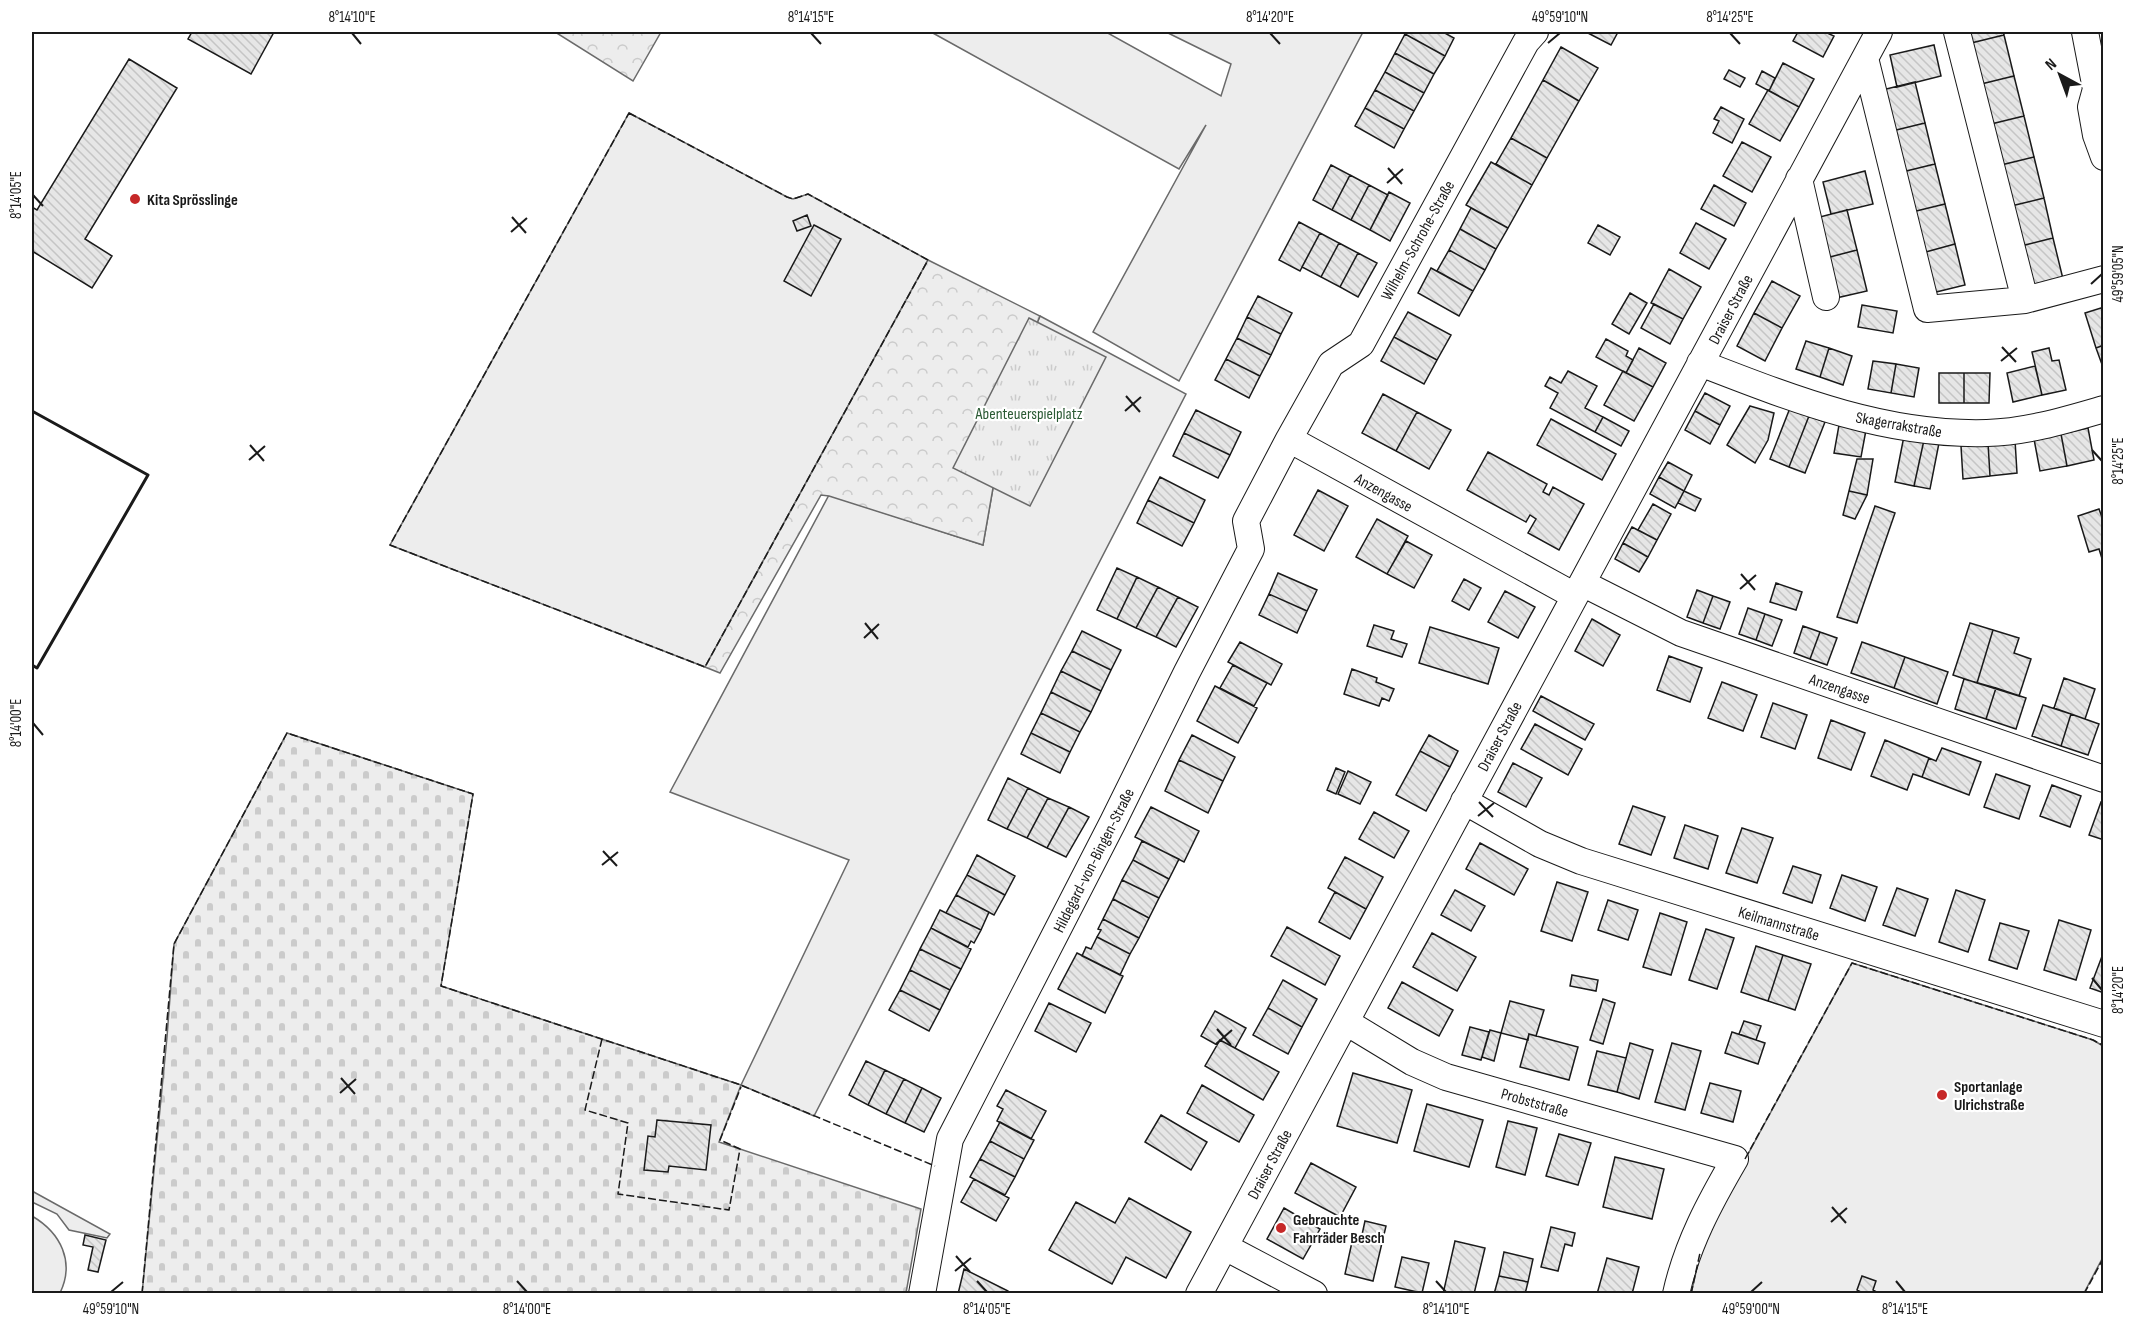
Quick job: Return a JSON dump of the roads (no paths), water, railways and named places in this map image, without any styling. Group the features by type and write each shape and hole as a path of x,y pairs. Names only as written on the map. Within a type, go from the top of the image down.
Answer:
{"street":[{"name":"Wilhelm-Schrohe-Straße","path":"1289,439 1331,364 1361,344 1526,42 1535,32"},
{"name":"Draiser Straße","path":"1199,1293 1879,32"},
{"path":"1957,32 2025,300"},
{"path":"2085,32 2100,93 2091,107 2103,157"},
{"path":"1864,58 1927,309 2025,300 2103,279"},
{"path":"1799,179 1827,297"},
{"name":"Skagerrakstraße","path":"1700,363 1810,405 1889,424 1940,433 1989,433 2051,425 2103,410"},
{"name":"Anzengasse","path":"1289,439 1578,590 1681,633 2103,779"},
{"name":"Hildegard-von-Bingen-Straße","path":"922,1293 950,1139 1251,549 1246,521 1289,439"},
{"name":"Keilmannstraße","path":"1464,801 1540,844 1581,861 2103,1024"},
{"name":"Probststraße","path":"1346,1022 1412,1062 1446,1077 1735,1159 1692,1239 1676,1293"},
{"path":"1225,1247 1314,1293"}],"place":[{"name":"Kita Sprösslinge","path":"135,199"},
{"name":"Sportanlage Ulrichstraße","path":"1942,1095"},
{"name":"Gebrauchte Fahrräder Besch","path":"1281,1228"}],"park label":[{"name":"Abenteuerspielplatz","path":"1029,413"}]}
